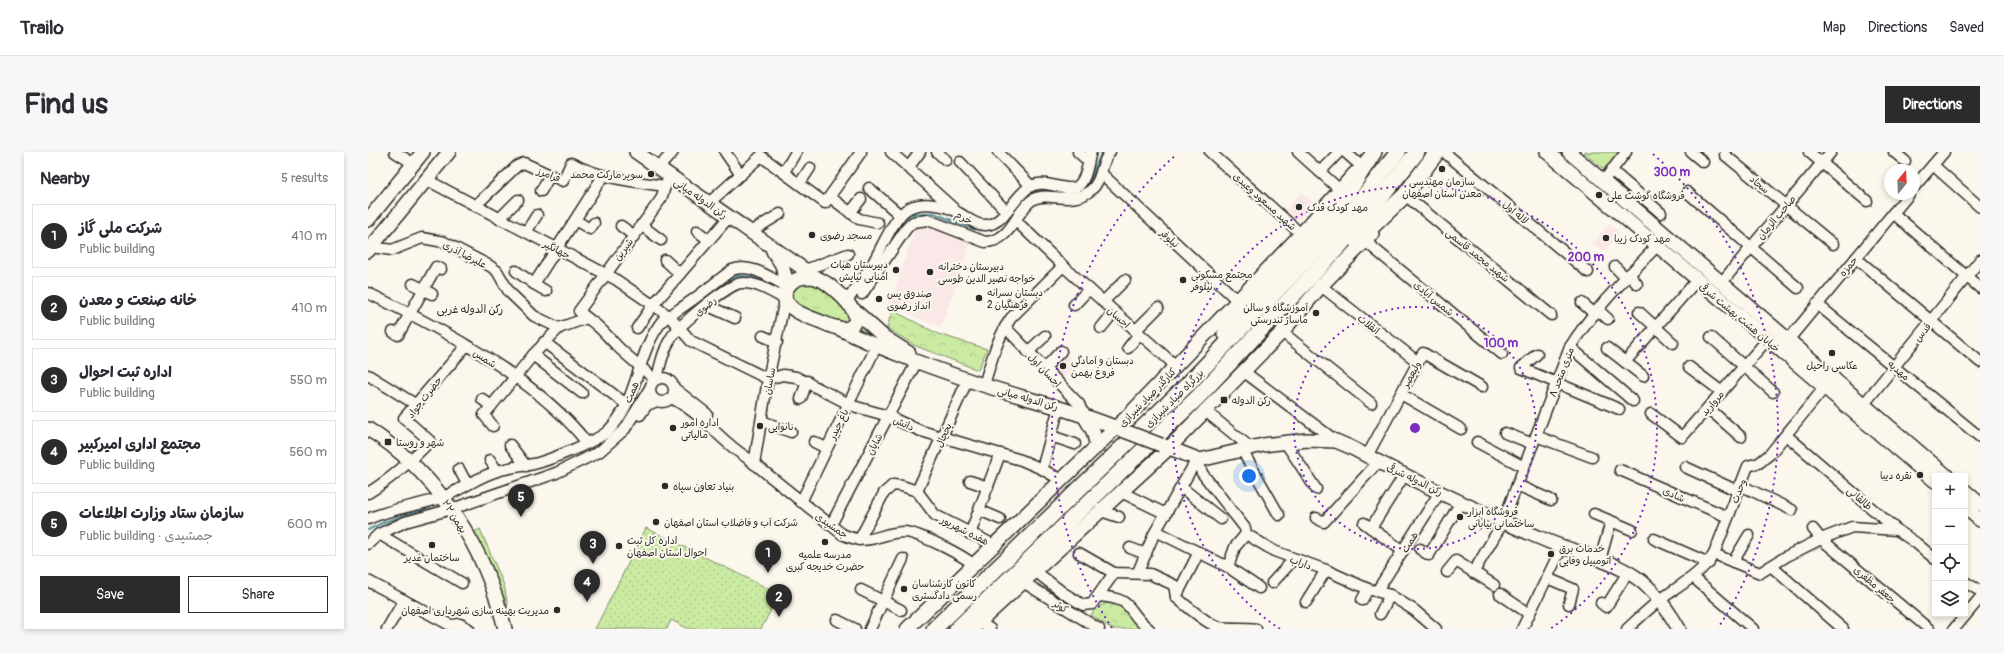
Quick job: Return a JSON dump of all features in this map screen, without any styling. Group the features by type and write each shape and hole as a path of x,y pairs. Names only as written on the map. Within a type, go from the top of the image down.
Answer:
{"highway":[{"path":"1187,385 1237,318 1324,222 1349,191 1374,152"},
{"name":"بزرگراه صیاد شیرازی","path":"934,629 1187,385 1348,216 1398,152"},
{"name":"بزرگراه صیاد شیرازی","path":"957,629 1201,404 1360,224 1417,152"},
{"path":"1201,404 1272,333 1353,245 1405,195 1437,152"}],"main road":[{"path":"368,219 423,152"},
{"name":"رکن الدوله میانی","path":"636,152 664,177 709,203 818,279 850,305 876,331 932,368"},
{"name":"کنارگذر صیاد شیرازی","path":"907,629 996,546 1096,447 1120,429 1176,366 1301,234 1374,152"},
{"name":"خیابان هشت بهشت شرقی","path":"1547,152 1932,478"},
{"name":"خیابان هشت بهشت شرقی","path":"1569,152 1944,473"},
{"path":"369,249 427,180 446,154"},
{"path":"981,627 1023,582 1121,492 1165,446 1201,404 1243,371 1282,332 1321,286 1366,242 1405,195"},
{"name":"رکن الدوله میانی","path":"766,243 782,265 786,293"},
{"path":"801,314 794,310 786,293 792,282 802,278 818,279"},
{"path":"1732,310 1743,300"},
{"path":"836,327 847,328 852,326 856,316 850,305"},
{"name":"رکن الدوله میانی","path":"801,314 836,327 872,345 916,363 1083,414 1120,429"},
{"path":"872,345 865,339 866,333 876,331"},
{"path":"1083,414 1093,432 1096,447"},
{"name":"۲۲ بهمن","path":"368,429 409,462 444,497 481,559 500,607 505,629"},
{"name":"رکن الدوله شرقی","path":"1120,429 1197,459 1212,458 1246,449 1285,442 1307,440 1336,441 1503,522 1562,547 1600,560 1628,572 1654,593 1679,629"},
{"path":"1968,494 1980,504"},
{"path":"1967,509 1980,520"}],"street":[{"path":"395,152 414,164"},
{"name":"شیرین","path":"587,318 578,311 661,199 664,177 673,152"},
{"path":"725,152 741,175"},
{"path":"784,172 796,152"},
{"path":"891,152 958,213"},
{"path":"908,168 920,152"},
{"path":"937,152 946,160"},
{"path":"998,152 1031,186 1047,183 1074,188 1081,183 1090,156 1078,152"},
{"name":"خرم","path":"862,294 906,229 913,222 928,220 985,242 995,240 1016,221 1022,210 1032,199 1042,197 1066,199 1080,197 1096,186 1110,152"},
{"name":"شهید مسعود وعیدی","path":"1210,152 1301,234"},
{"path":"1298,152 1340,190"},
{"path":"1320,172 1340,152"},
{"path":"1345,152 1361,166"},
{"name":"لاله اول","path":"1444,152 1588,272"},
{"path":"1603,181 1626,152"},
{"path":"1691,152 1703,162"},
{"path":"1809,152 1867,201"},
{"name":"صاحب الزمان","path":"1722,282 1832,152"},
{"path":"1894,152 1905,162"},
{"path":"1920,180 1944,152"},
{"path":"828,200 860,153"},
{"path":"709,203 741,175 760,154 800,183 859,220 878,223"},
{"name":"سجاد","path":"1725,155 1833,244"},
{"path":"960,162 1006,211"},
{"name":"فرامرز","path":"475,206 517,166 524,163 563,181 571,163 592,173 604,176 664,177"},
{"path":"1933,165 1980,207"},
{"path":"800,183 810,168"},
{"path":"1611,170 1661,214"},
{"name":"نیلوفر","path":"1102,174 1238,301"},
{"path":"541,191 550,175"},
{"path":"534,284 604,176"},
{"name":"جهانگیر","path":"427,180 499,219 605,273 668,316 691,341 768,379"},
{"name":"خرم","path":"900,215 908,208 940,206 958,213 970,221 986,225 998,221 1031,186"},
{"path":"850,305 900,215 869,188"},
{"path":"1687,192 1798,288"},
{"name":"شهید محمد قاسمی","path":"1405,195 1551,315"},
{"path":"850,213 861,199"},
{"path":"499,219 518,200"},
{"name":"حمزه","path":"1789,339 1903,200"},
{"path":"1893,213 1980,288"},
{"path":"750,232 780,214"},
{"path":"526,232 537,215"},
{"path":"637,328 653,305 729,217"},
{"path":"575,220 590,229 594,222"},
{"name":"احسان","path":"1016,221 1063,266 1176,366"},
{"path":"641,225 661,240"},
{"path":"621,226 633,235"},
{"path":"696,231 708,240"},
{"name":"علیرضا آذری","path":"369,249 392,250 422,238 444,242 490,266 501,277 509,292 534,316 559,328"},
{"name":"شمس آبادی","path":"1366,242 1502,354"},
{"name":"۸ متری متحد","path":"1473,573 1503,522 1570,347 1581,330 1612,291 1657,246"},
{"path":"805,270 848,254"},
{"path":"1856,258 1932,320 1980,362"},
{"path":"665,260 680,274"},
{"name":"قدس","path":"1864,404 1980,260"},
{"path":"984,385 1004,327 1011,318 1063,266"},
{"path":"393,332 398,335 410,314 428,292 436,267 441,269"},
{"path":"1615,267 1637,284"},
{"name":"همت","path":"368,519 384,512 444,497 467,484 497,471 526,466 553,458 607,432 616,423 626,404 654,336 664,320 737,268 748,268 786,293"},
{"path":"516,272 546,291"},
{"path":"1103,302 1125,280"},
{"path":"1625,362 1697,280"},
{"name":"رضوی","path":"654,382 665,348 672,336 706,305 734,285 743,282 764,289 786,293"},
{"path":"414,284 428,292"},
{"name":"انقلاب","path":"1321,286 1418,362"},
{"path":"1074,305 1089,289"},
{"name":"شمس","path":"368,293 410,314 466,346 514,377 572,423 586,443"},
{"name":"ساسان","path":"754,464 768,379 777,342 786,293"},
{"path":"1582,303 1608,319"},
{"name":"مهدیه","path":"1818,304 1980,437"},
{"path":"706,305 735,318"},
{"path":"1128,348 1137,333 1158,308"},
{"path":"1101,328 1114,312"},
{"path":"1639,312 1673,343"},
{"path":"780,323 789,317 801,314"},
{"path":"493,426 484,415 544,342 559,328 587,318 604,330 617,346 641,366 654,382"},
{"name":"احسان اول","path":"1004,327 1078,404 1083,414"},
{"path":"1282,332 1371,403"},
{"path":"763,336 777,342"},
{"path":"1028,352 1045,336"},
{"path":"1711,337 1772,392"},
{"name":"مروارید","path":"1651,414 1682,437 1767,340"},
{"path":"544,342 626,404"},
{"name":"باغ حیدر","path":"801,502 848,404 872,345"},
{"name":"حضرت جواد","path":"409,462 430,441 404,418 466,346"},
{"path":"1570,347 1633,401"},
{"path":"1607,348 1643,376"},
{"path":"1044,369 1061,351"},
{"name":"ولیعصر","path":"1316,518 1324,522 1373,458 1401,394 1423,353 1482,387"},
{"path":"1537,354 1521,368 1556,384 1619,409"},
{"path":"533,355 582,393"},
{"name":"شایان","path":"831,524 889,417 916,363"},
{"path":"1689,367 1722,392"},
{"path":"1243,371 1336,441"},
{"path":"368,375 415,404"},
{"name":"دانش","path":"768,379 788,375 807,381 848,404 889,417 921,431 942,438 1000,454 1042,469 1061,480"},
{"path":"524,487 576,465 608,446 625,429 654,382 667,379 674,388 702,409 715,426"},
{"name":"یخچال","path":"917,491 968,379"},
{"path":"801,399 807,381"},
{"path":"654,382 651,396 657,401 664,402 670,398 674,388"},
{"name":"وحدت","path":"1627,629 1660,601 1694,578 1709,562 1714,554 1748,466 1759,463 1770,454 1825,387"},
{"path":"1401,394 1461,429"},
{"path":"670,398 691,409 715,426"},
{"path":"482,399 491,406"},
{"path":"368,544 379,534 405,522 454,512 575,470 605,453 629,431 646,406 657,401"},
{"path":"1201,404 1246,449 1279,515"},
{"path":"1042,469 1059,407"},
{"path":"1708,408 1741,437"},
{"path":"762,421 791,432"},
{"name":"جمشیدی","path":"715,426 739,445 746,457 754,464 842,534 864,541 906,532 948,548 975,566"},
{"path":"1505,433 1535,440 1592,457"},
{"name":"طالقانی","path":"1786,434 1897,530 1932,556"},
{"path":"1051,436 1075,444"},
{"path":"814,442 826,448"},
{"path":"1285,442 1316,489"},
{"path":"1476,442 1524,467"},
{"path":"510,445 526,466"},
{"path":"970,534 1000,454"},
{"path":"1138,572 1156,531 1197,459"},
{"name":"داراب","path":"1197,459 1202,473 1245,528 1246,534 1274,551 1326,570 1373,590 1390,595 1414,610 1436,629"},
{"path":"490,460 497,471"},
{"path":"368,493 383,484 409,462"},
{"path":"1685,467 1792,510"},
{"path":"459,469 467,484"},
{"name":"شادی","path":"1620,470 1728,517"},
{"path":"1403,550 1368,525 1404,474"},
{"path":"970,481 988,488"},
{"path":"859,540 889,487 898,485 917,491"},
{"path":"1517,485 1551,500"},
{"path":"1181,487 1221,519"},
{"name":"هفده شهریور","path":"917,491 935,515 996,546"},
{"path":"1121,492 1166,514"},
{"name":"همت","path":"1362,600 1373,590 1403,550 1440,492"},
{"path":"1420,549 1429,554 1461,502"},
{"path":"979,510 1000,518"},
{"path":"1101,511 1119,517"},
{"path":"1594,514 1632,530"},
{"path":"1600,560 1611,521"},
{"path":"1714,554 1760,573 1787,556 1821,540 1852,528 1897,530"},
{"name":"جعفر مظفری","path":"1813,529 1821,540 1929,629"},
{"path":"1156,531 1228,567 1259,588"},
{"path":"379,534 462,583"},
{"path":"1228,567 1235,548 1246,534"},
{"path":"1733,562 1749,535"},
{"path":"1654,539 1709,562"},
{"path":"1522,629 1562,547"},
{"path":"1130,548 1146,554"},
{"path":"1176,597 1199,552"},
{"path":"1079,554 1114,573 1138,572 1150,574 1174,585 1176,597 1208,622 1219,627 1256,629"},
{"path":"870,629 903,559"},
{"path":"1272,583 1294,559"},
{"path":"1447,572 1456,561 1494,585"},
{"path":"1771,566 1843,629"},
{"path":"1306,602 1326,570"},
{"path":"1035,571 1062,592 1083,605 1092,604 1114,573"},
{"path":"1601,603 1606,607 1628,572"},
{"path":"1546,578 1573,589 1569,604"},
{"path":"1694,578 1753,629"},
{"path":"368,581 450,625 460,624 469,629"},
{"name":"کوثر","path":"1023,582 1099,629"},
{"path":"1968,584 1980,591"},
{"path":"861,590 901,610"},
{"path":"1500,594 1529,614"},
{"path":"1380,614 1390,595"},
{"path":"1098,596 1123,600 1130,605 1135,616 1149,629"},
{"path":"1954,629 1980,598"},
{"path":"387,629 404,600"},
{"path":"837,620 856,629"}],"shaded area":[{"name":"مهد کودک فدک","path":"1302,192 1314,203 1296,222 1285,211"},
{"name":"مهد کودک زیبا","path":"1609,224 1620,233 1604,252 1593,244"},
{"name":"دبیرستان دخترانه خواجه نصیر الدین طوسی","path":"930,225 971,242 941,327 887,305 894,293 915,229 921,226"},
{"name":"دبستان و آمادگی فروغ بهمن","path":"1065,353 1076,364 1061,380 1050,369"}],"green space":[{"path":"1583,152 1622,152 1606,171"},
{"path":"812,277 902,349 791,307 788,287"},
{"path":"892,310 938,334 987,349 978,370 916,346 887,328"},
{"path":"646,528 779,594 761,629 689,629 671,620 667,629 595,629"},
{"path":"480,529 504,585 508,606 504,607 472,533"},
{"path":"1109,602 1121,607 1141,629 1112,629 1091,615 1096,608"}],"waterway":[{"path":"1086,189 1102,152"},
{"path":"996,226 1001,224 1010,216 1033,192 1043,192"},
{"path":"897,232 909,214 933,213 974,229 990,229"},
{"path":"711,295 737,276 751,277 762,282"},
{"path":"769,285 777,288"},
{"path":"679,322 690,312"},
{"path":"460,501 510,484"},
{"path":"368,530 382,523 429,507"}],"place":[{"name":"سازمان مهندسی معدن استان اصفهان","path":"1442,169"},
{"name":"سوپر مارکت محمد","path":"651,174"},
{"name":"فروشگاه گوشت علی","path":"1599,195"},
{"name":"مهد کودک فدک","path":"1299,207"},
{"name":"مسجد رضوی","path":"812,235"},
{"name":"مهد کودک زیبا","path":"1606,238"},
{"name":"دبیرستان هیات امنایی نیایش","path":"896,270"},
{"name":"دبیرستان دخترانه خواجه نصیر الدین طوسی","path":"930,272"},
{"name":"مجتمع مسکونی نیلوفر","path":"1183,280"},
{"name":"دبستان پسرانه فرهنگیان 2","path":"979,298"},
{"name":"صندوق پس انداز رضوی","path":"879,299"},
{"name":"آموزشگاه و سالن ماساژ تندرستی","path":"1316,313"},
{"name":"عکاسی راحیل","path":"1832,353"},
{"name":"دبستان و آمادگی فروغ بهمن","path":"1063,366"},
{"name":"رکن الدوله","path":"1224,400"},
{"name":"نانوایی","path":"760,426"},
{"name":"اداره امور مالیاتی","path":"673,428"},
{"name":"شهر و روستا","path":"388,442"},
{"name":"نقره دیبا","path":"1920,475"},
{"name":"بنیاد تعاون سپاه","path":"665,486"},
{"name":"سازمان ستاد وزارت اطلاعات","path":"521,517"},
{"name":"فروشگاه ابزار ساختمانی بیابانی","path":"1460,517"},
{"name":"شرکت آب و فاضلاب استان اصفهان","path":"656,522"},
{"name":"مدرسه علمیه حضرت خدیجه کبری","path":"825,542"},
{"name":"ساختمان غدیر","path":"432,545"},
{"name":"اداره کل ثبت احوال استان اصفهان","path":"619,546"},
{"name":"خدمات برق اتومبیل وفایی","path":"1551,554"},
{"name":"اداره ثبت احوال","path":"593,564"},
{"name":"شرکت ملی گاز","path":"768,573"},
{"name":"کانون کارشناسان رسمی دادگستری","path":"904,589"},
{"name":"مجتمع اداری امیرکبیر","path":"587,602"},
{"name":"مدیریت بهینه سازی شهرداری اصفهان","path":"557,610"},
{"name":"خانه صنعت و معدن","path":"779,617"}],"district":[{"name":"رکن الدوله غربی","path":"470,309"}]}
